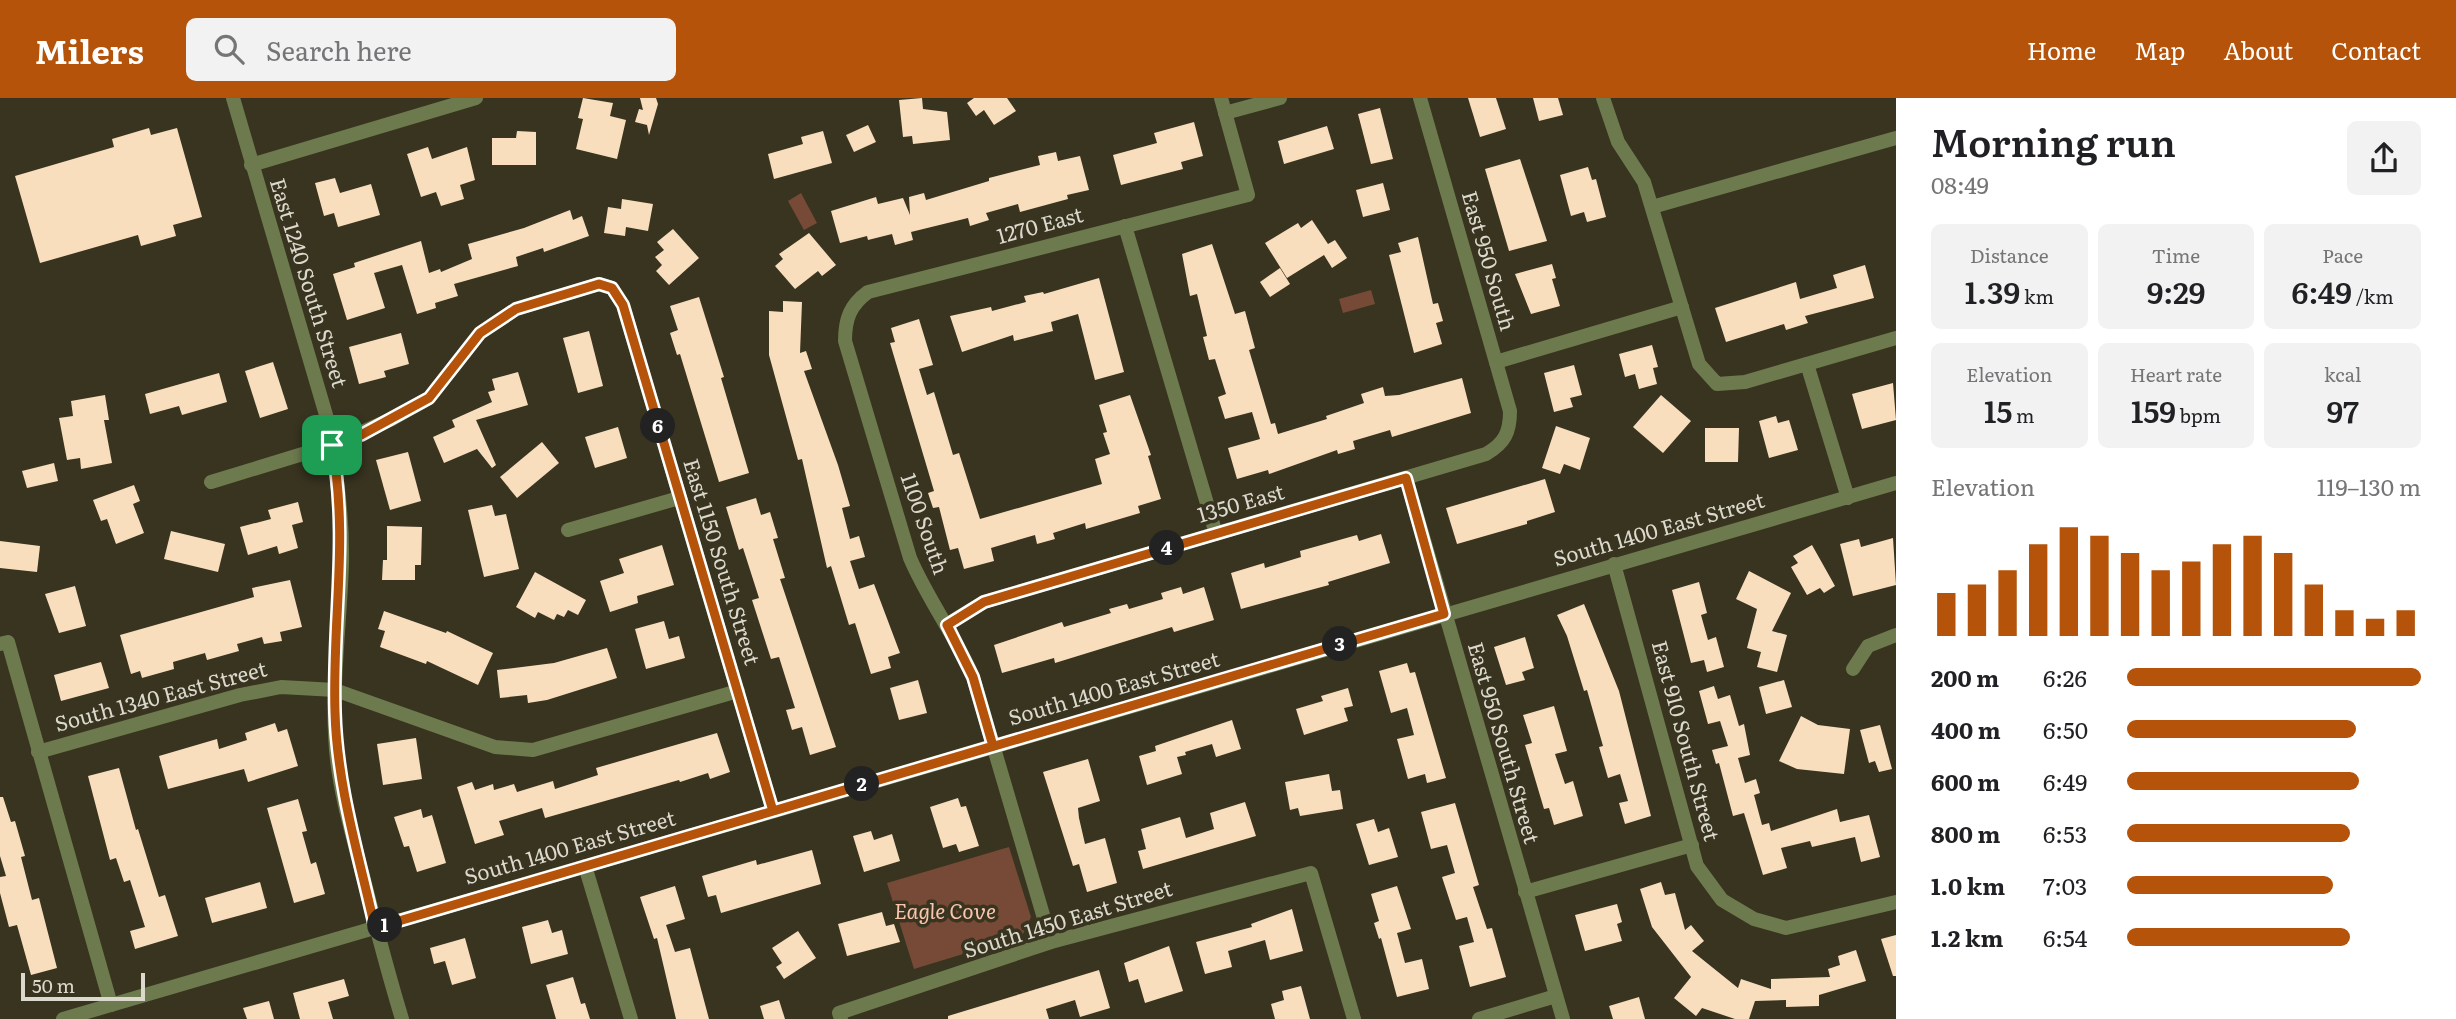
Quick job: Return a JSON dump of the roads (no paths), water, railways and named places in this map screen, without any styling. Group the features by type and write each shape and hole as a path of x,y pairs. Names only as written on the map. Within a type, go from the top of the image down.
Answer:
{"street":[{"name":"East 1240 South Street","path":"233,98 325,413 338,477 342,562 335,690 337,750 342,789 375,928 402,1019"},
{"path":"251,165 475,98"},
{"path":"1223,105 1280,98"},
{"name":"East 950 South","path":"1420,98 1510,411 1507,436"},
{"path":"1603,98 1618,142 1644,182 1699,364 1717,384 1745,382 1896,338"},
{"name":"1270 East","path":"850,310 868,292 1248,195 1223,105"},
{"path":"1652,207 1896,138"},
{"path":"1125,226 1216,534"},
{"name":"East 1150 South Street","path":"332,445 361,435 429,398 480,333 516,309 599,284 612,288 623,305 773,811"},
{"path":"1496,362 1682,307"},
{"name":"1100 South","path":"850,310 845,341 910,558 925,592 947,625 973,677 1051,943"},
{"path":"1807,364 1849,498"},
{"name":"1350 East","path":"947,625 984,602 1486,454 1500,446 1507,436"},
{"path":"211,482 332,445"},
{"name":"East 950 South Street","path":"1406,478 1563,1019"},
{"name":"South 1400 East Street","path":"63,1019 1614,564 1896,484"},
{"path":"568,530 679,498"},
{"name":"East 910 South Street","path":"1614,564 1697,866 1722,900 1754,919 1786,928 1896,902"},
{"path":"1853,669 1868,646 1896,635"},
{"path":"4,643 111,1005"},
{"name":"South 1340 East Street","path":"38,751 240,695 281,687 335,690 495,747 533,750 737,691"},
{"path":"1525,892 1692,845"},
{"path":"585,866 631,1019"},
{"name":"South 1450 East Street","path":"840,1016 1051,943 1311,873 1354,1019"},
{"path":"1479,1019 1556,996"}],"park label":[{"name":"Eagle Cove","path":"945,912"}]}
